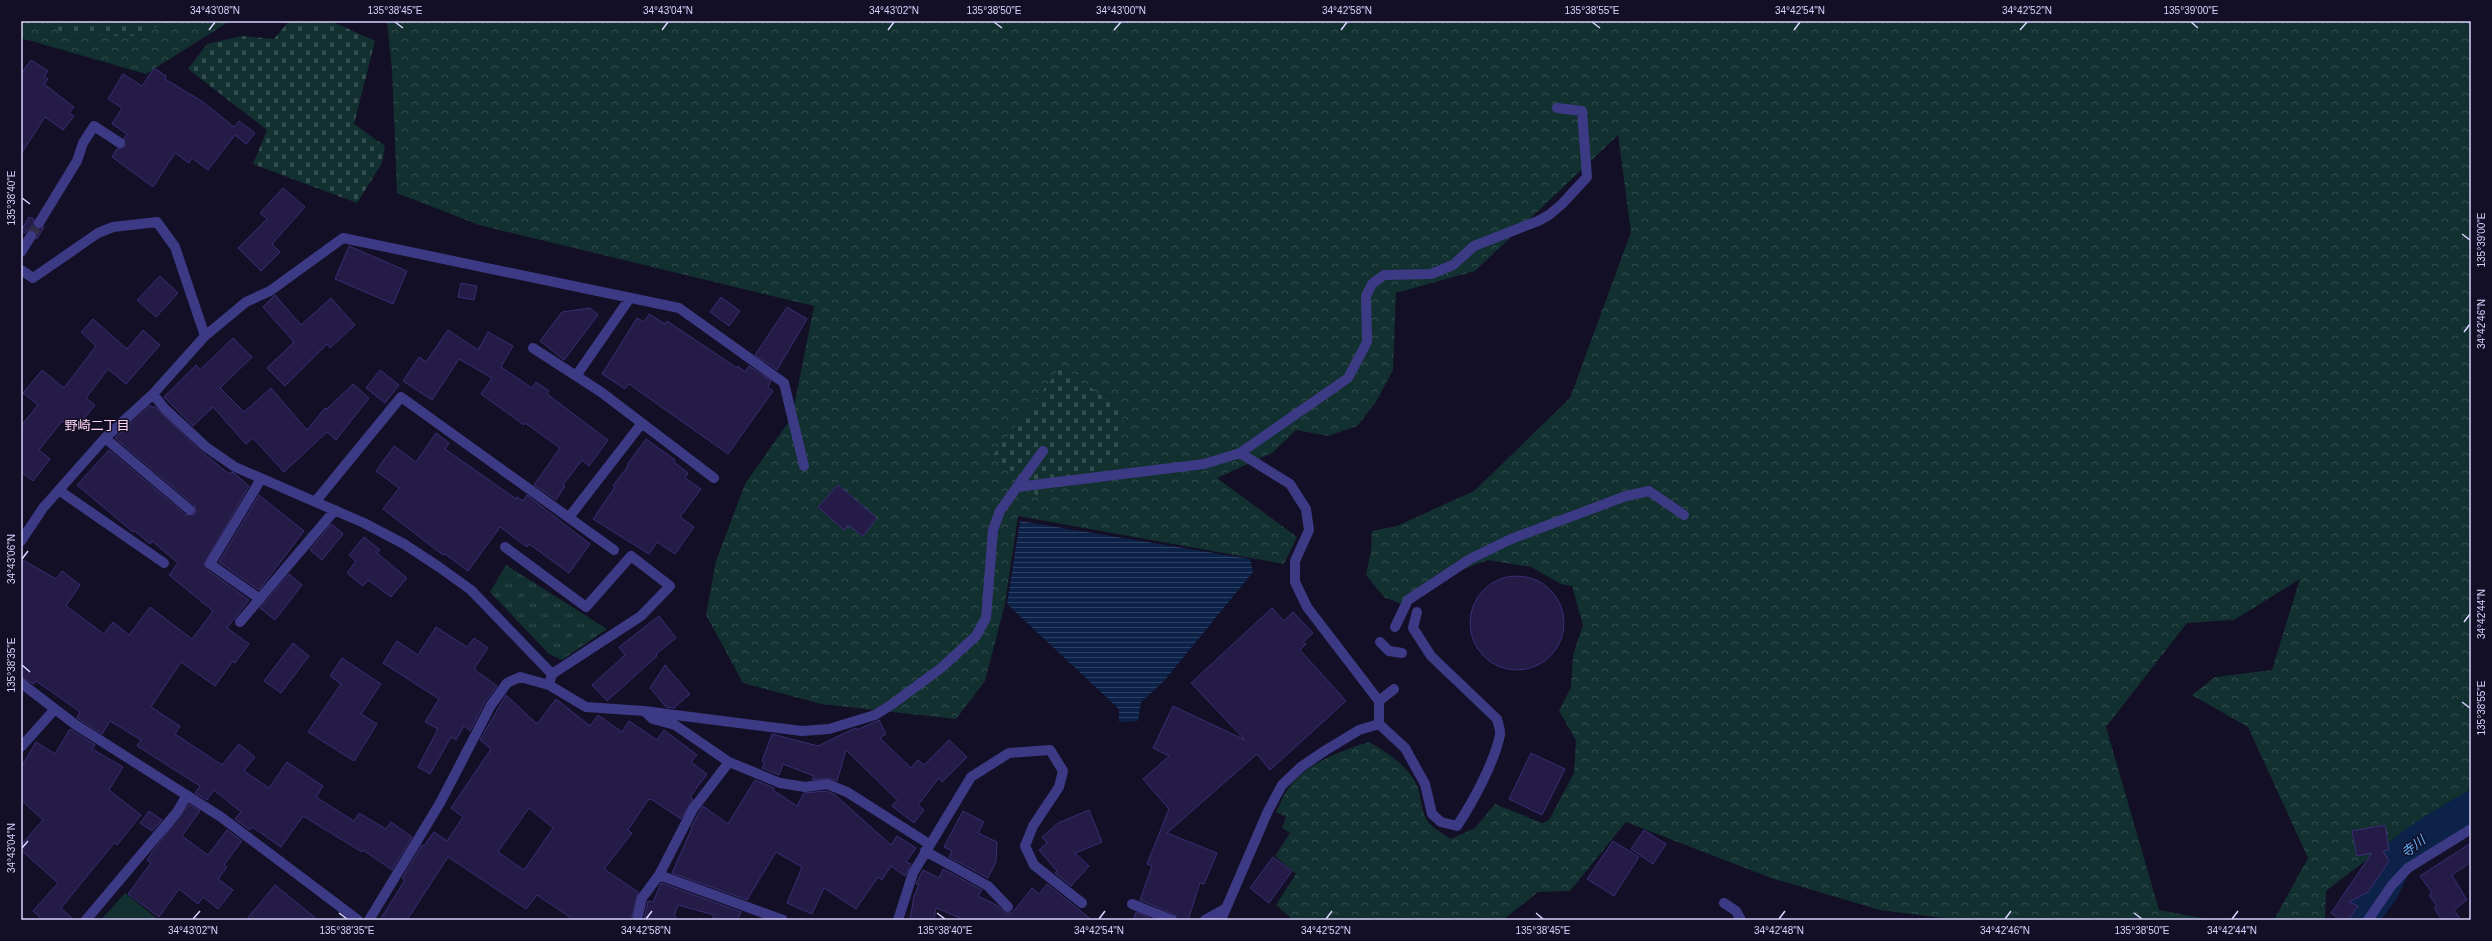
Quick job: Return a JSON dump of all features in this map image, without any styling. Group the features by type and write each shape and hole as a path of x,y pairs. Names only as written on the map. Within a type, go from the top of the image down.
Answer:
{"street":[{"path":"1017,487 1204,464 1240,453 1348,378 1367,342 1366,296 1372,284 1384,276 1431,274 1453,265 1474,246 1538,221 1549,215 1587,178 1582,110 1557,108"},
{"path":"39,223 77,161 83,143 94,126 120,143"},
{"path":"21,270 32,278 98,234 113,227 157,222 175,246 205,336"},
{"path":"21,252 31,236"},
{"path":"21,541 43,508 60,491 105,438 153,394 205,336 246,302 270,291 342,238 679,308 784,383 804,466"},
{"path":"576,376 630,298"},
{"path":"533,348 576,376 642,423 714,478"},
{"path":"153,394 164,409 206,447 235,466 261,479 335,510 404,544 471,590 552,674"},
{"path":"315,502 401,396 570,516 614,550"},
{"path":"570,516 642,423"},
{"path":"105,438 190,510"},
{"path":"369,920 440,803 491,705 508,683 520,677 549,685 586,707 644,711 802,731 836,726 875,715 891,705 941,668 976,636 986,618 993,530 1000,511 1043,451"},
{"path":"1240,453 1290,484 1306,509 1309,530 1295,561 1294,582 1307,607 1379,701 1379,724 1405,748 1425,784 1432,814 1441,822 1457,826 1467,812 1489,765 1500,734 1498,719 1431,656 1413,628 1417,612"},
{"path":"260,599 210,564 261,479"},
{"path":"60,491 164,563"},
{"path":"1395,627 1408,600 1470,559 1511,539 1626,496 1649,491 1684,514"},
{"path":"240,622 335,510"},
{"path":"505,547 586,607 631,556 670,586 642,616 552,674 549,685"},
{"path":"1380,642 1389,651 1402,653"},
{"path":"21,683 54,710 221,817 358,920"},
{"path":"1379,701 1394,689"},
{"path":"21,747 54,710"},
{"path":"644,711 653,719 675,725 729,762 780,783 805,787 827,784 847,792 927,848 988,886 1008,907"},
{"path":"1221,920 1268,811 1282,785 1301,767 1326,750 1359,730 1379,724"},
{"path":"898,920 913,873 971,777 1009,753 1050,750 1063,771 1059,787 1032,826 1025,846 1034,865 1082,903"},
{"path":"637,920 642,898 659,875 693,808 729,762"},
{"path":"86,920 177,812 187,795"},
{"path":"2368,920 2392,885 2408,868 2471,829"},
{"path":"659,875 783,920"},
{"path":"1724,903 1736,911 1741,920"},
{"path":"1132,904 1172,920"},
{"path":"1206,920 1225,909"}],"green space":[{"path":"21,21 230,21 146,74 21,38"},
{"path":"55,21 163,21 164,24 129,37 59,31"},
{"path":"289,21 331,21 375,41 354,124 385,146 382,163 357,203 253,164 267,130 188,69 207,44 242,36 274,39"},
{"path":"387,21 2471,21 2471,781 2467,796 2378,851 2326,891 2325,920 2274,920 2308,858 2248,727 2192,695 2215,677 2272,670 2300,579 2234,620 2187,623 2106,727 2159,910 2213,920 1960,920 1880,910 1771,878 1626,822 1570,891 1538,892 1503,920 1293,920 1276,905 1296,874 1275,856 1290,833 1282,828 1286,817 1276,812 1286,792 1294,781 1313,766 1335,754 1369,742 1397,761 1404,767 1414,780 1419,790 1423,812 1426,818 1432,826 1451,839 1475,828 1495,804 1542,823 1549,820 1574,773 1576,740 1559,711 1571,687 1573,655 1583,625 1572,586 1561,584 1531,567 1488,560 1459,571 1407,606 1384,597 1366,575 1371,551 1372,531 1397,526 1474,491 1570,398 1631,232 1618,135 1475,271 1396,293 1393,370 1376,402 1357,426 1328,436 1296,430 1272,453 1217,478 1297,537 1284,564 1018,516 1005,604 985,681 956,719 821,704 743,683 706,615 716,561 745,484 792,417 814,306 479,225 397,193 392,70"},
{"path":"1062,366 1123,412 1120,461 1038,497 994,454"},
{"path":"506,565 607,629 562,660 549,654 490,592"},
{"path":"125,893 159,920 101,920"}],"water":[{"path":"1020,521 1250,559 1253,572 1164,681 1141,702 1138,721 1119,722 1119,709 1007,604"}],"building":[{"path":"31,60 48,71 44,77 48,79 44,84 74,107 69,113 74,116 63,130 45,117 21,154 21,74"},
{"path":"154,68 166,76 165,79 203,102 234,127 239,121 255,133 246,144 235,135 208,170 192,158 189,163 175,153 153,187 112,157 117,149 125,147 124,138 127,134 112,124 122,108 108,99 123,74 142,86"},
{"path":"283,188 305,207 272,244 280,252 261,271 238,248 267,219 260,213"},
{"path":"29,217 34,219 33,223 35,228 44,227 37,239 34,230 28,230 25,233 21,231"},
{"path":"349,246 407,271 393,304 335,279"},
{"path":"160,276 178,293 156,317 137,300"},
{"path":"461,283 477,286 474,300 458,297"},
{"path":"275,295 301,325 331,298 355,325 330,348 327,344 285,386 267,368 294,342 263,307"},
{"path":"721,297 740,311 729,326 710,312"},
{"path":"787,307 807,319 777,370 755,355"},
{"path":"590,308 598,315 564,360 540,341 562,312"},
{"path":"649,314 665,324 667,321 737,368 738,366 745,372 749,366 771,381 768,387 773,391 728,454 629,384 625,389 602,374 637,318 644,322"},
{"path":"93,319 127,349 143,330 160,345 126,384 108,369 86,398 95,405 74,431 62,421 39,450 50,459 33,481 21,472 21,426 38,405 23,393 42,370 64,388 96,346 81,332"},
{"path":"448,330 478,350 488,332 513,346 501,367 532,388 536,382 549,391 547,394 608,440 589,466 582,460 563,485 565,486 556,500 534,485 560,448 525,423 524,425 481,394 492,378 459,359 432,400 403,381 419,357 426,362"},
{"path":"233,338 252,357 220,388 244,412 271,388 307,430 325,408 327,409 353,384 369,398 336,440 327,432 284,472 253,438 246,444 213,407 193,426 164,397 196,365 200,370"},
{"path":"380,370 399,385 385,403 366,388"},
{"path":"150,405 153,408 154,406 202,452 229,474 231,472 234,473 249,486 204,564 206,569 249,600 227,628 249,644 235,663 233,661 215,686 181,662 151,707 180,726 175,734 222,765 239,744 255,757 244,771 269,788 287,762 323,786 316,797 354,821 359,813 386,829 391,822 412,837 392,870 363,850 362,852 303,816 281,847 252,827 250,830 235,819 241,812 214,790 207,800 195,793 200,786 137,746 141,740 110,721 102,734 77,718 80,712 62,699 36,681 34,684 21,677 21,559 56,579 62,571 80,585 66,606 104,634 113,622 129,635 150,607 192,639 213,611 169,575 178,563 152,541 150,544 135,531 133,532 77,485 109,450 186,515 195,514 196,511 194,505 115,438"},
{"path":"436,433 449,443 445,449 516,499 517,497 523,501 527,495 590,544 569,573 529,544 527,547 500,527 468,571 445,554 443,555 383,509 399,488 376,471 394,446 416,462"},
{"path":"646,439 675,460 674,462 688,473 685,478 701,489 680,517 694,527 675,554 657,542 649,554 593,519 615,487 613,486"},
{"path":"838,485 877,518 863,536 848,525 844,530 818,507"},
{"path":"259,495 304,531 259,590 219,562"},
{"path":"330,525 333,525 343,534 322,560 310,550"},
{"path":"364,537 380,550 377,553 407,578 391,597 368,580 363,586 347,573 356,561 349,555"},
{"path":"289,574 302,585 275,620 260,608"},
{"path":"1517,576 1535,580 1550,590 1560,605 1564,623 1560,641 1550,656 1535,666 1517,670 1499,666 1484,656 1474,641 1470,623 1474,605 1484,590 1499,580"},
{"path":"1272,608 1284,621 1293,612 1313,633 1303,642 1306,644 1300,650 1346,701 1270,770 1257,754 1167,833 1217,853 1204,884 1200,883 1188,920 1178,920 1174,914 1140,900 1152,866 1147,864 1169,809 1143,779 1169,756 1153,748 1173,706 1245,740 1191,683"},
{"path":"659,616 676,638 656,654 657,656 607,701 592,685 625,655 619,647"},
{"path":"436,627 467,647 474,638 488,648 474,669 497,686 485,702 470,731 464,726 456,740 451,737 430,774 418,767 438,729 425,722 439,699 383,663 397,641 418,655"},
{"path":"293,643 309,656 281,693 264,681"},
{"path":"342,658 381,684 361,714 377,724 354,761 308,732 341,684 330,676"},
{"path":"665,665 690,694 674,708 666,707 650,688"},
{"path":"506,695 537,724 556,699 590,726 598,715 622,732 629,721 657,740 664,730 697,755 691,762 707,774 690,797 693,799 681,819 651,799 648,800 628,830 632,833 604,869 638,892 631,920 574,920 537,895 526,909 448,857 407,920 380,920 405,880 402,878 422,845 424,846 434,832 447,841 463,817 451,808 491,749 480,740","holes":["529,808 553,828 524,870 498,852"]},
{"path":"879,720 886,734 880,738 911,768 918,760 924,765 949,740 967,757 942,782 939,778 918,805 924,810 914,823 892,806 897,800 846,750 837,781 827,778 812,780 814,776 783,764 779,775 762,768 765,762 762,761 772,734 818,746 853,729 856,728 857,730"},
{"path":"70,729 95,745 92,749 123,767 109,790 141,815 117,845 114,843 61,908 74,920 43,920 33,911 58,883 21,850 21,845 43,820 21,800 21,767 36,742 55,754"},
{"path":"1531,753 1565,769 1542,815 1509,799"},
{"path":"755,780 774,788 773,790 797,806 804,793 826,791 834,794 891,845 897,836 916,848 906,862 911,864 905,876 891,866 882,880 878,877 856,909 824,888 812,914 787,903 802,867 776,852 747,900 672,873 692,828 691,827 703,806 728,824"},
{"path":"189,804 200,811 182,836 208,855 227,830 242,841 224,865 227,867 218,879 233,890 218,909 203,897 198,904 179,889 159,917 128,894 151,863 147,860 155,848"},
{"path":"1089,810 1102,842 1075,853 1089,866 1071,886 1055,873 1057,871 1039,850 1047,843 1042,837 1058,823"},
{"path":"149,811 162,820 152,831 140,823"},
{"path":"963,811 984,822 978,833 997,842 996,862 988,878 949,857 952,851 944,847"},
{"path":"2385,825 2389,850 2383,851 2389,861 2368,892 2349,902 2358,906 2348,920 2340,920 2331,913 2372,853 2357,856 2352,831"},
{"path":"1644,830 1666,844 1653,864 1631,849"},
{"path":"1613,841 1639,857 1614,896 1587,879"},
{"path":"2471,843 2471,862 2452,875 2467,900 2454,910 2461,920 2442,920 2434,908 2437,906 2429,895 2432,893 2420,876"},
{"path":"1273,857 1292,871 1269,903 1250,888"},
{"path":"943,869 982,890 978,896 998,906 1006,913 1012,913 1032,888 1039,894 1047,884 1092,920 965,920 936,908 934,920 910,920 914,896 919,885 916,884 923,870 939,878"},
{"path":"661,883 741,912 737,920 712,920 714,915 678,905 674,916 679,920 644,920 648,901 653,902"},
{"path":"275,885 318,920 246,920"},
{"path":"1136,912 1154,920 1133,920"}],"waterway":[{"name":"寺川","path":"2359,920 2382,889 2396,859 2426,836 2471,809"}],"tunnel":[{"path":"31,236 39,223"}],"district":[{"name":"野崎二丁目","path":"97,425"}]}
